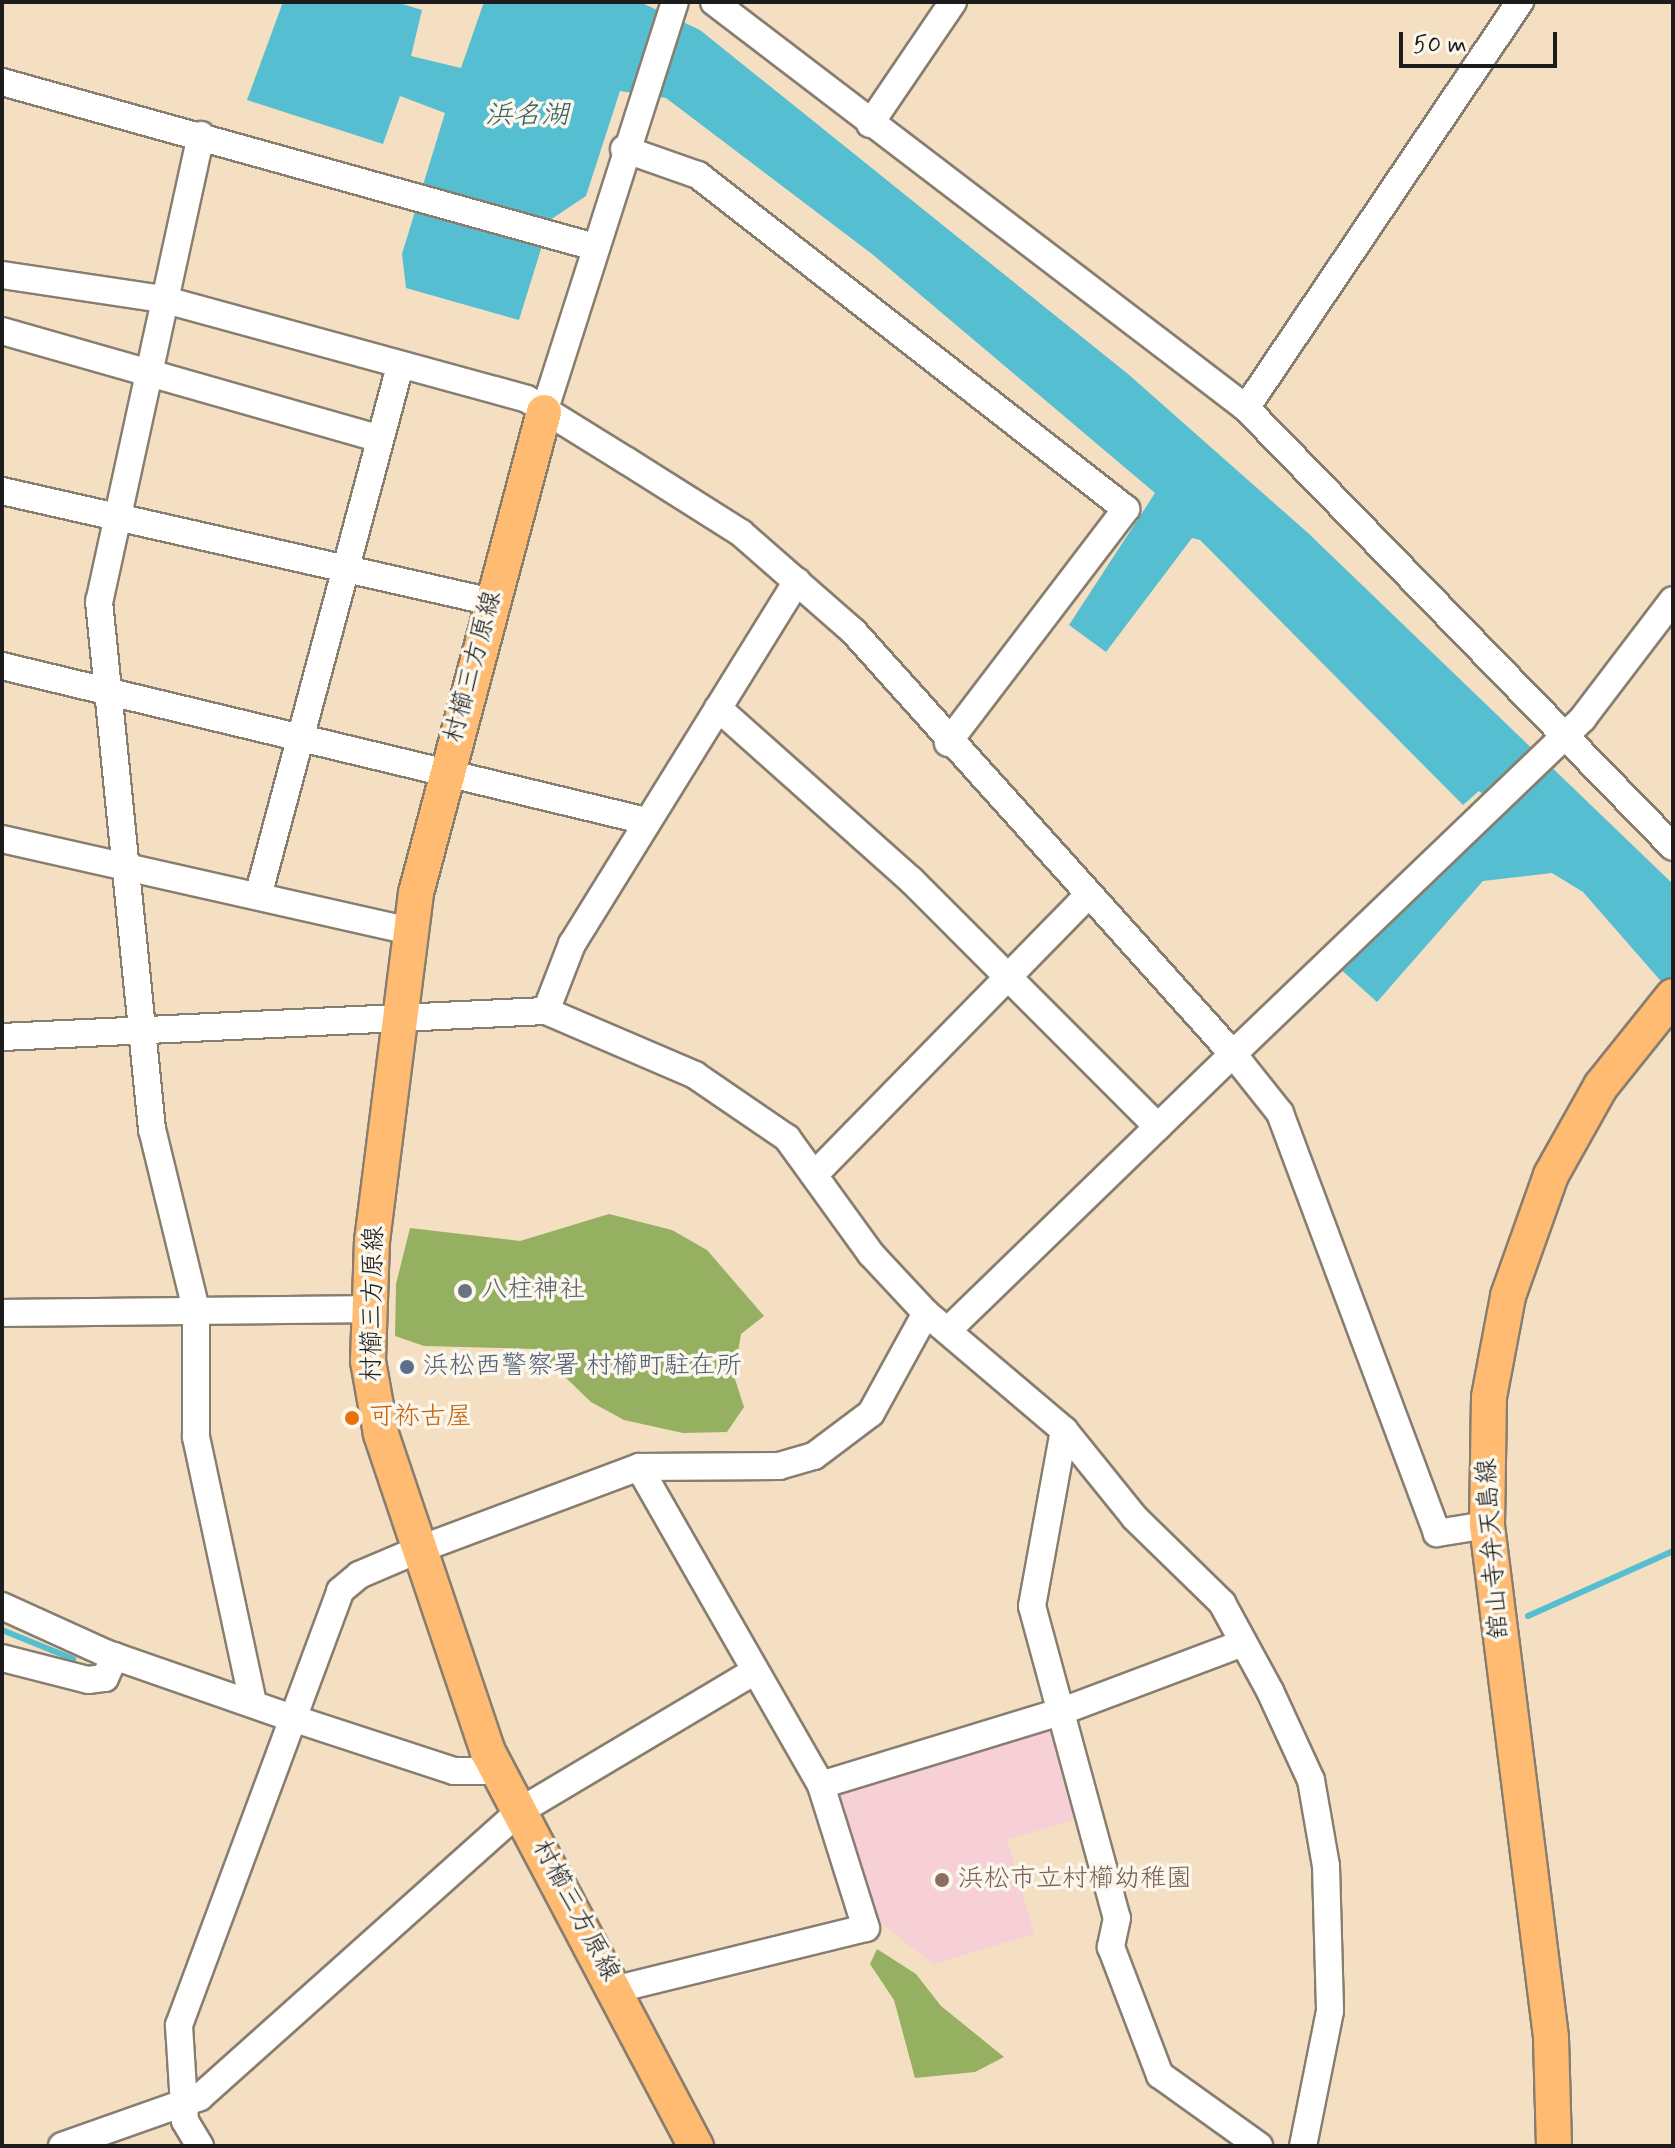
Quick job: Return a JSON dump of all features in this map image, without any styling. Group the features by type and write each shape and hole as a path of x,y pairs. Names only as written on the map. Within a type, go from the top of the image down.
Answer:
{"main road":[{"name":"村櫛三方原線","path":"544,412 445,771 410,931 368,1309 372,1398 420,1549 497,1771 617,1989 696,2146"},
{"name":"舘山寺弁天島線","path":"1554,2146 1548,2003 1487,1525 1487,1422 1502,1321 1532,1223 1575,1129 1673,996"}],"street":[{"path":"714,2 1246,408 1559,741 1673,847"},
{"path":"870,124 953,2"},
{"path":"1246,408 1520,2"},
{"path":"544,412 591,246 671,11"},
{"path":"2,82 591,246"},
{"path":"201,135 162,299 99,601 112,688 152,1129 196,1309 196,1437 253,1704"},
{"path":"624,149 698,175 1126,509 948,743"},
{"path":"2,275 162,299 527,399 741,533 853,631 1086,897 1233,1054 1280,1113 1437,1533 1487,1525"},
{"path":"2,331 149,370 380,439"},
{"path":"258,896 299,733 348,568 400,366"},
{"path":"2,491 492,602"},
{"path":"546,1011 572,944 797,581"},
{"path":"950,1328 1559,741 1673,600"},
{"path":"2,666 112,688 299,733 646,821"},
{"path":"718,708 1011,980 1158,1127"},
{"path":"2,839 410,931"},
{"path":"815,1174 1011,980 1086,897"},
{"path":"2,1037 546,1011 621,1039 741,1102 787,1138 871,1254 926,1313 950,1328 1064,1430 1135,1518 1222,1603 1243,1643 1311,1780 1326,1866 1330,2011 1303,2146"},
{"path":"2,1313 368,1309"},
{"path":"200,2146 184,2105 179,2025 340,1591 359,1575 420,1549 639,1467 779,1466 814,1456 871,1413 926,1313"},
{"path":"1064,1430 1032,1606 1057,1713 1117,1918 1111,1947 1146,2046 1160,2075 1259,2146"},
{"path":"617,1989 866,1928 821,1785 753,1672 639,1467"},
{"path":"2,1606 115,1656 292,1718 454,1771 497,1771"},
{"path":"821,1785 1057,1713 1243,1643"},
{"path":"2,1658 88,1680 105,1678 115,1656"},
{"path":"62,2146 184,2105 255,2051 520,1811 753,1672"}],"shaded area":[{"name":"浜松市立村櫛幼稚園","path":"1049,1722 1079,1818 1007,1840 1034,1934 933,1964 877,1920 838,1787"}],"green space":[{"path":"609,1214 672,1230 707,1250 764,1316 741,1334 734,1376 744,1407 727,1432 683,1433 624,1420 591,1402 536,1349 424,1346 395,1336 396,1284 410,1228 520,1241"},
{"path":"877,1949 916,1974 941,2006 1004,2057 975,2072 915,2078 894,2000 870,1964"}],"water":[{"name":"浜名湖","path":"283,2 396,2 422,10 411,56 461,68 484,2 640,2 700,30 1128,374 1308,533 1673,884 1673,995 1583,892 1552,873 1483,881 1377,1002 1337,966 1506,814 1479,791 1463,805 1200,540 1192,538 1106,652 1069,625 1155,493 872,254 666,98 620,91 586,196 550,220 519,320 406,288 402,254 445,113 400,96 383,144 247,100"}],"waterway":[{"path":"1528,1616 1673,1551"},
{"path":"2,1630 73,1659"}],"place":[{"name":"八柱神社","path":"465,1291"},
{"name":"浜松西警察署 村櫛町駐在所","path":"407,1367"},
{"name":"可祢古屋","path":"352,1418"},
{"name":"浜松市立村櫛幼稚園","path":"942,1880"}]}
